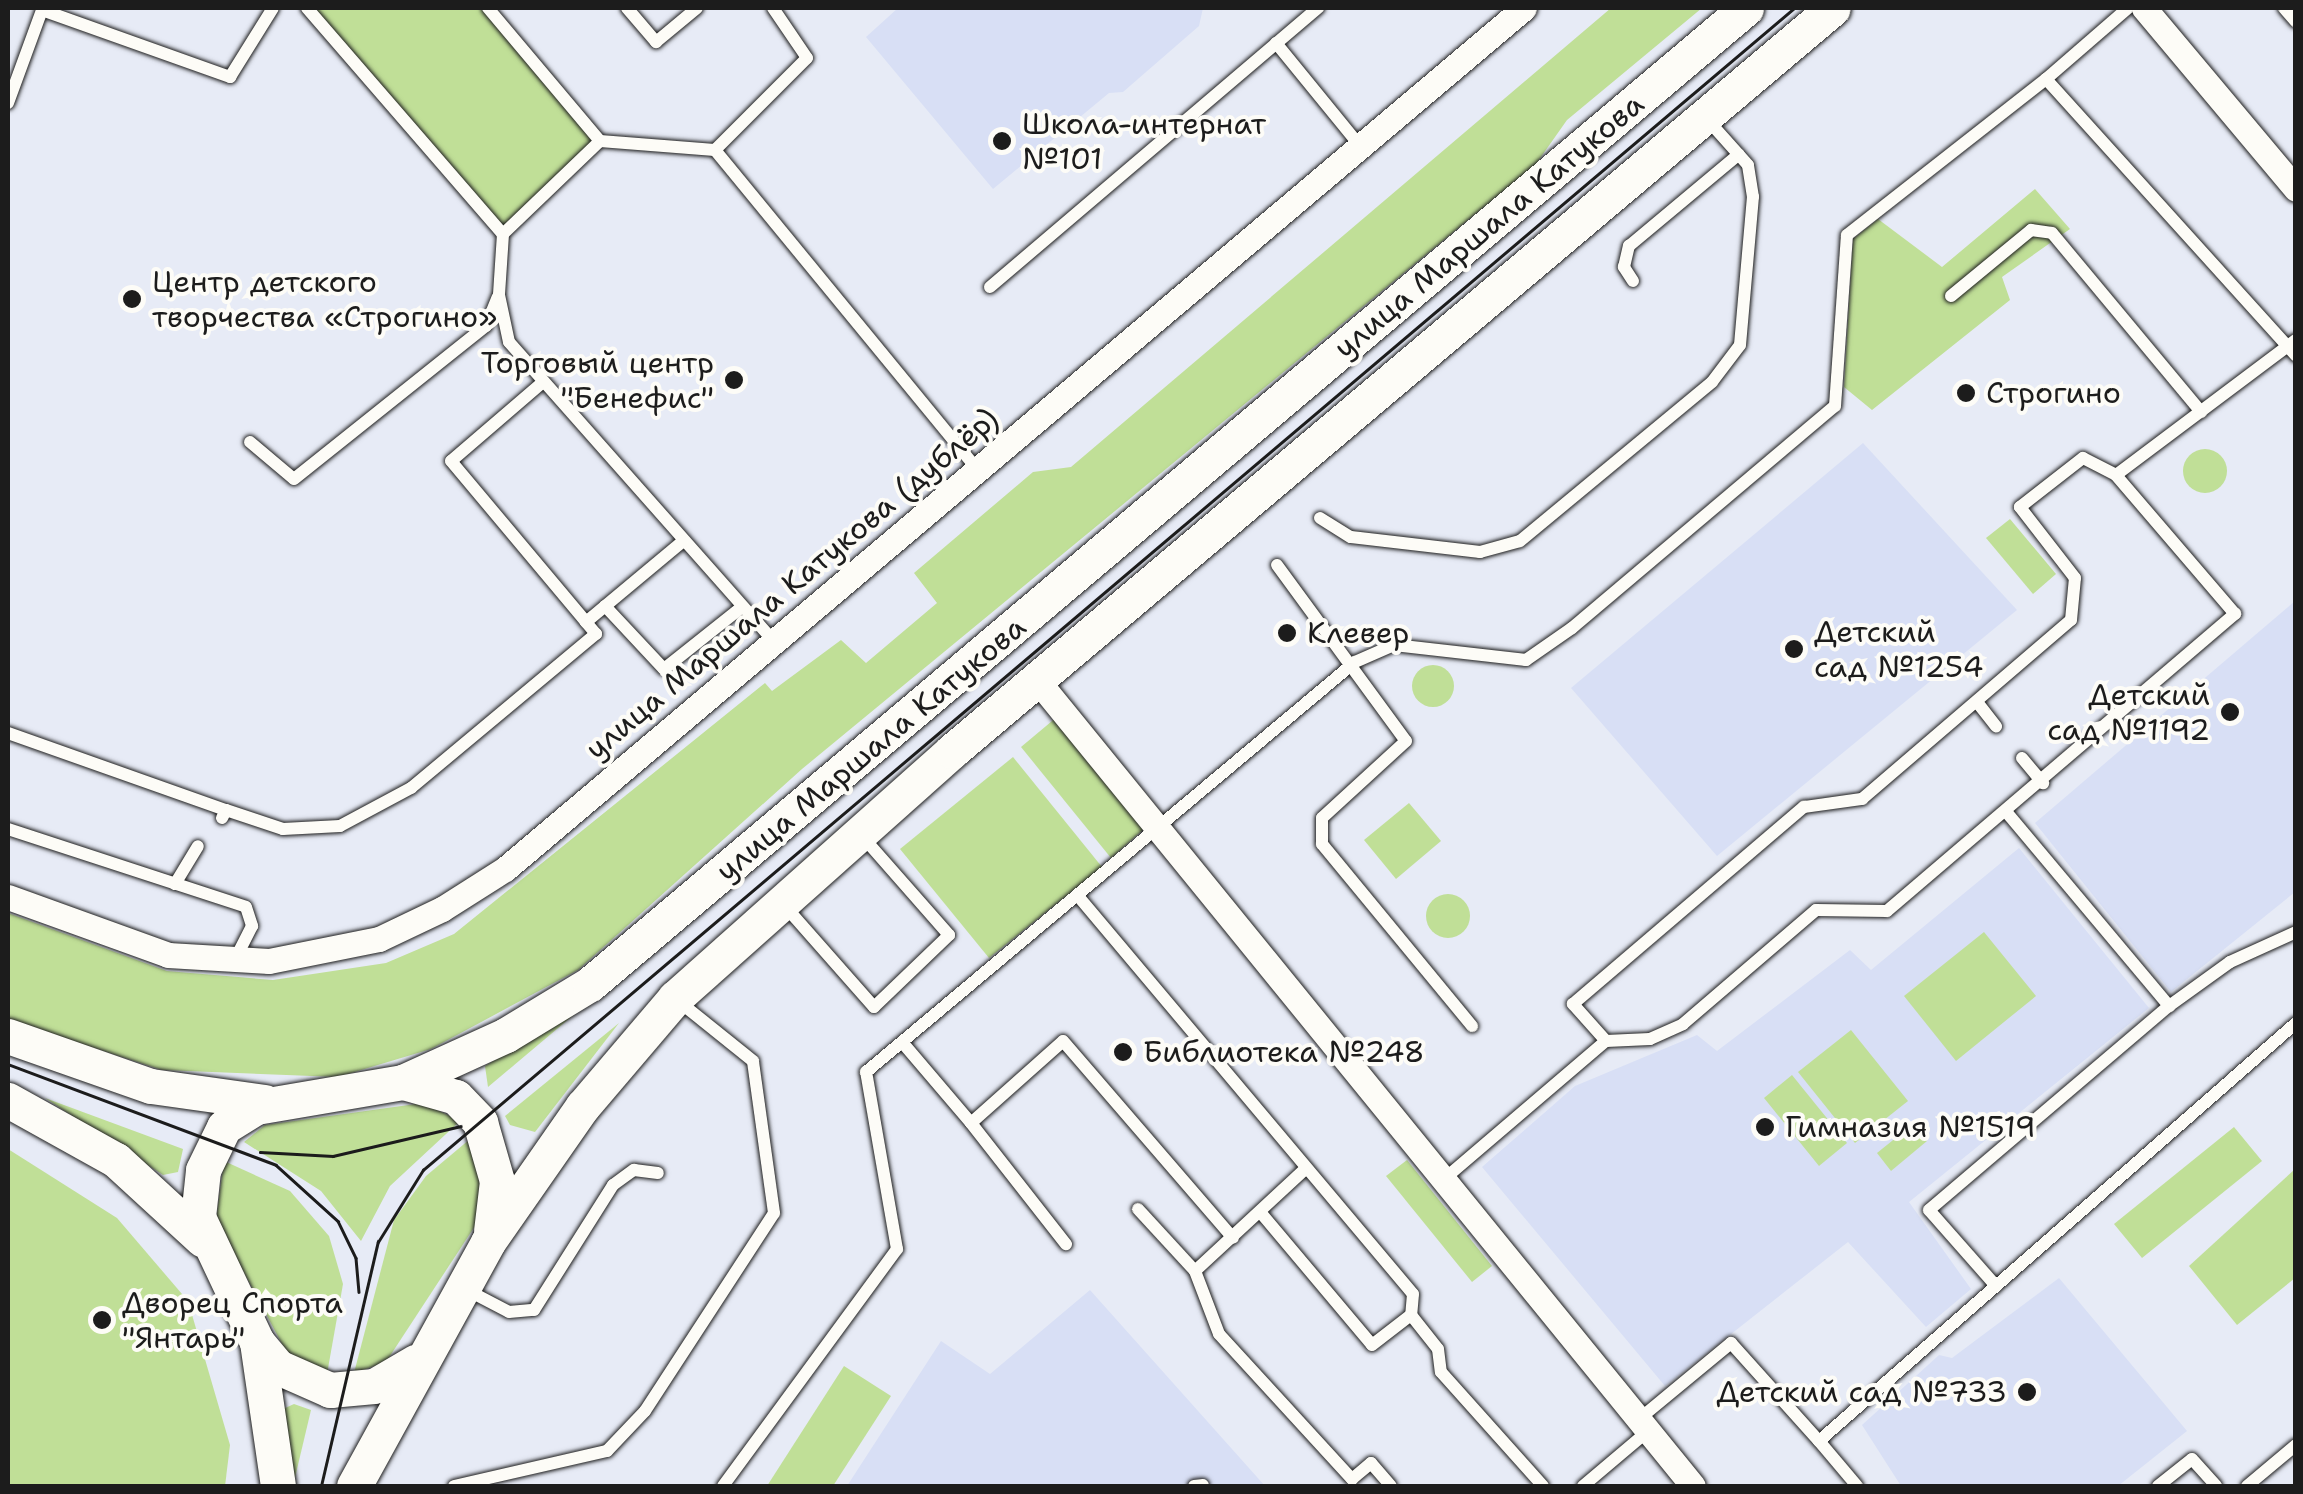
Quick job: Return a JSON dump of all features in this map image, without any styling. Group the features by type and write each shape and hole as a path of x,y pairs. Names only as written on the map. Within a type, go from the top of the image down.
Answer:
{"main road":[{"name":"улица Маршала Катукова","path":"278,1486 258,1342 202,1239 198,1194 216,1140 237,1115 281,1102 403,1082 543,1016 631,950 1746,8"},
{"name":"улица Маршала Катукова","path":"354,1486 416,1362 488,1242 583,1106 675,998 779,900 1833,8"},
{"path":"8,1036 151,1086 281,1102"},
{"path":"403,1082 456,1097 480,1122 498,1180 488,1242"},
{"path":"8,1100 116,1160 202,1239"},
{"path":"258,1342 278,1366 330,1390 374,1386 416,1362"}],"street":[{"name":"улица Маршала Катукова (дублёр)","path":"8,897 168,955 235,959 380,938 442,909 506,869 1524,8"},
{"path":"2144,8 2296,189"},
{"path":"1037,680 1693,1486"}],"lane":[{"path":"8,103 42,10 230,76 272,8"},
{"path":"308,8 503,234"},
{"path":"488,8 600,141 715,150 978,470"},
{"path":"627,8 656,42 697,8"},
{"path":"715,150 806,58 773,8"},
{"path":"990,287 1318,8"},
{"path":"723,1486 897,1248 866,1072 1355,662 1394,645 1526,660 1835,406 1847,235 2046,80 2128,8"},
{"path":"2284,8 2296,22"},
{"path":"1276,43 1360,146"},
{"path":"2046,80 2293,348 2116,476"},
{"path":"1320,518 1351,537 1480,552 1520,541 1712,382 1740,345 1753,197 1738,154 1704,116"},
{"path":"600,141 503,234 499,294 509,342 774,642"},
{"path":"1633,281 1624,267 1630,246 1738,154"},
{"path":"1952,296 2031,230 2052,233 2201,412"},
{"path":"250,442 294,479 486,326 499,294"},
{"path":"8,733 224,814 283,829 340,826 411,788 596,634 451,461 543,382"},
{"path":"1442,1180 1606,1041 1650,1039 1683,1024 1816,910 1887,910 2008,814 2236,614 2116,476 2083,458 2020,508 2075,578 2070,620 1862,799 1804,808 1573,1004 1606,1041"},
{"path":"586,622 682,542"},
{"path":"1277,565 1355,662 1406,741 1322,818 1322,844 1472,1026"},
{"path":"605,606 664,669 742,607"},
{"path":"1977,702 1996,726"},
{"path":"2022,758 2043,783"},
{"path":"2008,814 2170,1006"},
{"path":"8,829 246,907 252,926 235,959"},
{"path":"779,900 874,1007 949,934 859,832"},
{"path":"174,884 198,846"},
{"path":"1078,896 1303,1171 1324,1183 1413,1294 1411,1314 1438,1349 1441,1372 1543,1486"},
{"path":"1996,1286 1929,1210 2170,1006 2230,962 2296,932"},
{"path":"454,1486 607,1451 645,1410 774,1213 753,1060 675,998"},
{"path":"1819,1441 2296,1023"},
{"path":"972,1123 1063,1041 1233,1238"},
{"path":"902,1042 972,1123 1066,1244"},
{"path":"461,1286 510,1312 534,1310 613,1185 634,1170 658,1173"},
{"path":"1196,1270 1303,1171"},
{"path":"1138,1209 1196,1270 1219,1334 1352,1479 1371,1462 1391,1486"},
{"path":"1262,1213 1372,1344 1411,1314"},
{"path":"1583,1486 1732,1343 1856,1486"},
{"path":"2247,1486 2296,1445"},
{"path":"2158,1486 2192,1459 2216,1486"}],"shaded area":[{"name":"Школа-интернат №101","path":"898,8 1203,8 1199,26 1123,92 1109,93 993,189 866,37"},
{"name":"Детский сад №1254","path":"1863,443 2017,610 1717,856 1571,688"},
{"name":"Детский сад №1192","path":"2295,601 2295,892 2171,992 2035,823"},
{"name":"Гимназия №1519","path":"2019,848 2149,1008 1909,1202 1971,1289 1926,1327 1848,1242 1665,1386 1482,1167 1575,1086 1697,1035 1717,1051 1850,950 1871,970"},
{"name":"Детский сад №733","path":"2059,1278 2187,1431 2118,1486 1901,1486 1862,1425 1939,1355 1952,1358"},
{"path":"1090,1290 1265,1486 847,1486 941,1341 990,1374"}],"green space":[{"path":"307,8 488,8 600,141 503,234"},
{"path":"1611,8 1702,8 1567,120 1536,164 802,769 578,970 431,1049 338,1077 162,1070 8,1020 8,913 167,971 273,980 386,963 454,934 765,683 772,691 841,640 866,663 937,603 914,573 1033,472 1071,467"},
{"path":"2035,189 2070,229 2002,277 2010,300 1872,410 1844,387 1853,239 1878,219 1942,267"},
{"path":"2205,449 2220,456 2227,471 2220,486 2205,493 2190,486 2183,471 2190,456"},
{"path":"2010,519 2056,574 2033,594 1986,538"},
{"path":"1433,665 1448,671 1454,686 1448,701 1433,707 1418,701 1412,686 1418,671"},
{"path":"1058,716 1145,828 1111,858 1021,747"},
{"path":"1013,757 1102,867 989,958 900,849"},
{"path":"1409,803 1441,841 1396,879 1364,840"},
{"path":"1448,894 1464,900 1470,916 1464,932 1448,938 1432,932 1426,916 1432,900"},
{"path":"1984,932 2036,996 1956,1061 1904,996"},
{"path":"589,1002 488,1087 485,1066"},
{"path":"619,1023 535,1132 510,1125 505,1116"},
{"path":"1851,1030 1908,1101 1855,1143 1798,1072"},
{"path":"1792,1075 1847,1143 1819,1166 1764,1098"},
{"path":"45,1098 183,1149 178,1172 163,1175"},
{"path":"423,1103 460,1121 390,1186 361,1241 321,1191 244,1142 265,1125"},
{"path":"1913,1124 1927,1141 1891,1171 1877,1153"},
{"path":"2234,1127 2262,1161 2142,1258 2114,1224"},
{"path":"470,1139 483,1172 479,1220 386,1362 354,1373 394,1220 426,1176"},
{"name":"Дворец Спорта \"Янтарь\"","path":"8,1149 117,1218 188,1301 230,1445 225,1486 8,1486"},
{"path":"1407,1160 1492,1266 1472,1282 1386,1176"},
{"path":"224,1161 290,1191 329,1236 343,1284 327,1374 291,1361 216,1220"},
{"path":"2295,1169 2295,1278 2237,1325 2189,1266"},
{"path":"844,1366 891,1396 833,1486 767,1486"},
{"path":"294,1404 311,1410 293,1486 283,1409"}],"tram line":[{"path":"321,1486 378,1242 423,1170 1794,8"},
{"path":"8,1064 276,1165 338,1221 356,1258 359,1292"},
{"path":"260,1152 333,1156 461,1126"}],"place":[{"name":"Школа-интернат №101","path":"1002,141"},
{"name":"Центр детского творчества «Строгино»","path":"132,299"},
{"name":"Торговый центр \"Бенефис\"","path":"734,380"},
{"name":"Строгино","path":"1966,393"},
{"name":"Клевер","path":"1287,633"},
{"name":"Детский сад №1254","path":"1794,649"},
{"name":"Детский сад №1192","path":"2230,712"},
{"name":"Библиотека №248","path":"1123,1052"},
{"name":"Гимназия №1519","path":"1765,1127"},
{"name":"Дворец Спорта \"Янтарь\"","path":"102,1320"},
{"name":"Детский сад №733","path":"2027,1392"}]}
